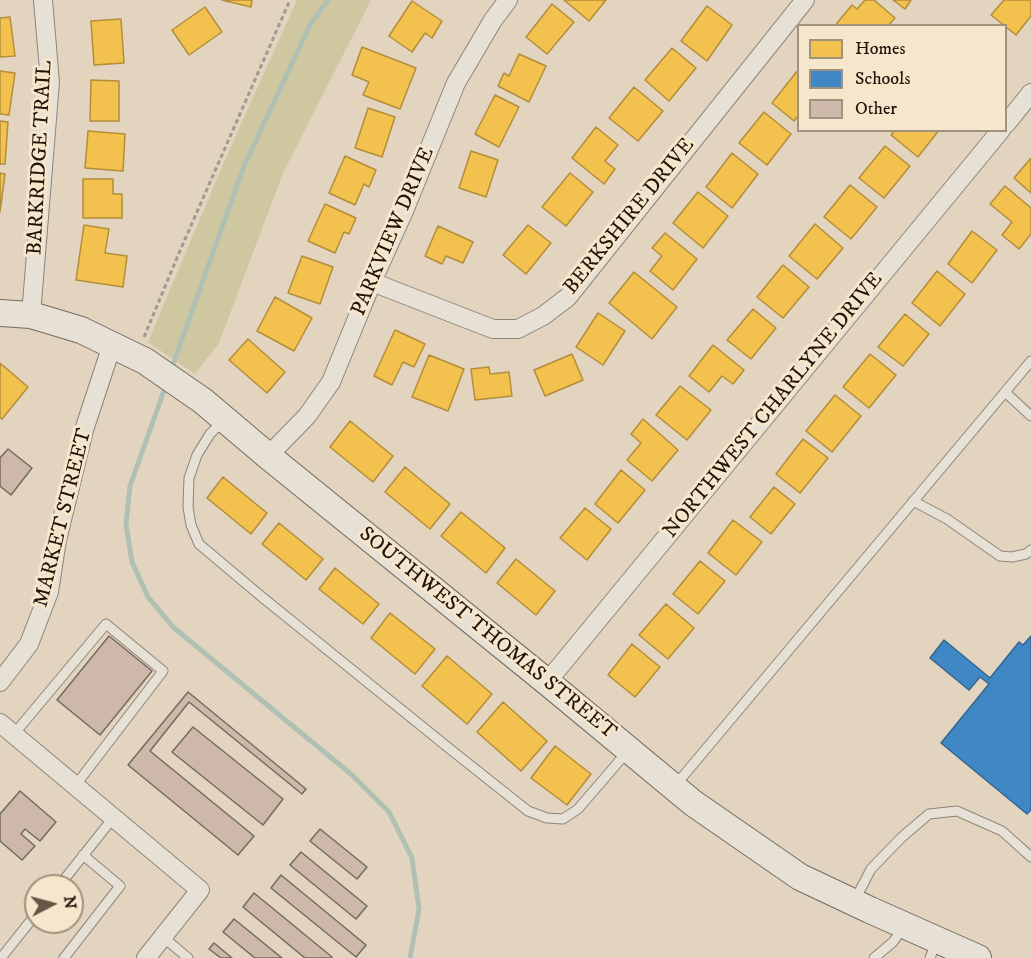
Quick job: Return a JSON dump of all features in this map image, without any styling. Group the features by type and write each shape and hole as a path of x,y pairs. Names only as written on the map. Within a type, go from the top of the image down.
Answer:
{"street":[{"name":"BARKRIDGE TRAIL","path":"30,315 50,82 43,0"},
{"name":"PARKVIEW DRIVE","path":"268,456 307,416 331,382 456,83 493,20 508,0"},
{"name":"BERKSHIRE DRIVE","path":"372,282 493,329 518,329 543,316 568,297 806,0"},
{"path":"1007,122 1031,93"},
{"name":"NORTHWEST CHARLYNE DRIVE","path":"547,682 998,132"},
{"name":"SOUTHWEST THOMAS STREET","path":"0,313 30,315 81,330 141,359 180,384 693,803 800,877 905,926 934,949 978,958"},
{"name":"MARKET STREET","path":"0,682 29,644 49,592 57,540 84,430 112,345"},
{"path":"7,729 200,890 146,958"}],"lane":[{"path":"674,787 1031,361"},
{"path":"1005,392 1031,416"},
{"path":"224,419 210,434 197,454 189,478 188,507 191,525 199,543 271,604 528,811 547,818 562,819 578,809 629,750"},
{"path":"913,501 947,519 1000,556 1011,557 1026,554 1031,550"},
{"path":"7,729 106,624 163,671 75,786"},
{"path":"854,902 871,869 929,813 957,811 1002,831 1031,857"},
{"path":"68,874 113,818"},
{"path":"64,958 120,886 83,855"},
{"path":"874,958 893,942 905,926"},
{"path":"1,958 24,929"},
{"path":"163,937 188,958"}],"path":[{"path":"141,359 179,253 290,0"}],"shaded area":[{"path":"297,0 371,0 283,173 219,343 195,374 148,342 224,162"}],"building: Homes":[{"path":"222,0 252,0 251,7"},
{"path":"564,0 606,0 589,21"},
{"path":"865,0 874,0 895,18 890,24 838,24 852,5 857,9"},
{"path":"893,0 911,0 905,9"},
{"path":"1004,0 1031,0 1031,16 1016,35 1007,28 1007,24 1002,24 991,15"},
{"path":"412,1 442,21 432,38 425,33 412,52 389,36"},
{"path":"552,4 574,22 547,54 526,37"},
{"path":"707,6 732,25 707,61 681,41"},
{"path":"205,7 222,32 189,55 172,30"},
{"path":"10,17 15,56 0,57 0,18"},
{"path":"121,19 124,63 94,65 91,21"},
{"path":"362,47 416,68 400,109 363,95 369,82 352,75"},
{"path":"672,48 696,68 669,101 645,80"},
{"path":"519,54 546,66 529,102 498,86 504,73 509,76"},
{"path":"0,71 15,73 9,115 0,114"},
{"path":"797,71 797,117 794,121 772,103"},
{"path":"91,80 119,81 119,121 90,121"},
{"path":"634,87 663,111 638,141 609,118"},
{"path":"495,95 519,107 499,147 475,134"},
{"path":"368,108 395,117 382,157 355,148"},
{"path":"764,112 791,134 767,165 739,143"},
{"path":"0,121 8,122 5,164 0,164"},
{"path":"596,127 618,145 605,161 615,169 604,184 572,158"},
{"path":"88,131 125,134 123,171 85,168"},
{"path":"893,132 937,132 918,157 891,135"},
{"path":"885,146 910,166 884,198 859,178"},
{"path":"471,151 498,160 486,197 459,188"},
{"path":"732,153 758,174 732,208 706,187"},
{"path":"345,156 376,170 369,187 364,184 355,205 329,193"},
{"path":"1031,158 1031,193 1014,178"},
{"path":"0,173 5,174 0,212"},
{"path":"570,173 593,192 566,226 542,207"},
{"path":"83,179 113,179 113,194 122,194 122,218 83,218"},
{"path":"850,185 877,207 851,239 824,217"},
{"path":"1005,186 1031,208 1031,234 1019,249 1002,235 1012,222 990,204"},
{"path":"698,192 728,216 703,248 673,223"},
{"path":"325,204 356,218 349,234 344,232 335,253 308,241"},
{"path":"815,224 843,248 817,279 789,256"},
{"path":"84,225 109,229 105,253 127,256 123,287 76,280"},
{"path":"528,225 551,243 526,274 503,255"},
{"path":"438,226 473,242 463,263 446,256 442,264 425,256"},
{"path":"972,231 997,250 972,283 948,264"},
{"path":"665,233 697,259 673,290 650,271 662,256 652,248"},
{"path":"302,256 333,267 320,304 288,293"},
{"path":"783,265 809,287 783,318 757,297"},
{"path":"937,271 965,294 940,326 912,303"},
{"path":"634,272 677,307 652,339 609,303"},
{"path":"275,297 312,318 294,351 257,331"},
{"path":"753,309 776,328 751,359 727,340"},
{"path":"598,313 625,331 603,365 576,347"},
{"path":"905,314 929,334 903,366 878,347"},
{"path":"395,330 425,344 414,367 403,362 392,385 374,376"},
{"path":"248,339 285,372 267,393 229,360"},
{"path":"713,345 744,370 733,384 722,376 709,392 689,376"},
{"path":"572,354 583,380 545,396 534,370"},
{"path":"870,354 896,375 869,408 843,387"},
{"path":"429,355 464,369 448,411 412,397"},
{"path":"0,363 28,387 2,419 0,418"},
{"path":"489,367 490,374 509,372 512,396 475,400 471,369"},
{"path":"680,386 711,410 687,440 656,415"},
{"path":"835,395 861,416 832,452 806,431"},
{"path":"643,419 678,450 652,481 627,460 641,443 631,434"},
{"path":"350,421 393,456 373,482 330,447"},
{"path":"803,439 828,458 800,493 776,474"},
{"path":"405,467 450,504 430,529 385,492"},
{"path":"621,470 645,490 618,523 595,504"},
{"path":"223,477 267,513 251,534 207,498"},
{"path":"774,487 795,504 771,534 750,517"},
{"path":"585,508 611,529 587,560 560,538"},
{"path":"461,512 505,548 486,573 441,536"},
{"path":"733,520 762,542 736,575 708,553"},
{"path":"279,523 323,559 306,580 262,544"},
{"path":"516,559 555,591 536,615 497,583"},
{"path":"700,561 725,581 698,614 673,594"},
{"path":"335,568 379,604 363,624 319,589"},
{"path":"666,604 694,628 668,659 639,635"},
{"path":"390,613 435,649 415,674 371,638"},
{"path":"632,644 660,667 635,697 608,675"},
{"path":"447,656 492,694 467,724 422,686"},
{"path":"503,702 547,741 521,771 477,732"},
{"path":"555,746 591,774 567,805 531,778"}],"building: Schools":[{"path":"1031,636 1031,810 1027,814 941,743 989,684 980,677 969,690 930,658 944,640 990,678 1019,642 1023,645"}],"building: Other":[{"path":"8,449 32,468 11,495 0,486 0,458"},
{"path":"109,636 152,671 100,735 57,700"},
{"path":"188,692 306,789 302,794 189,702 150,751 254,836 238,855 128,765"},
{"path":"193,727 283,799 263,825 172,752"},
{"path":"20,791 56,822 40,841 25,829 21,834 35,846 22,860 0,841 0,814"},
{"path":"320,829 367,867 357,879 310,841"},
{"path":"301,852 367,906 356,919 290,865"},
{"path":"281,875 366,945 356,957 271,888"},
{"path":"254,893 332,957 305,958 243,907"},
{"path":"234,919 282,958 255,958 223,932"},
{"path":"214,943 232,958 221,958 209,949"}],"waterway":[{"path":"171,370 244,166 310,25 328,0"},
{"path":"166,385 130,486 126,524 132,562 148,597 173,627 352,775 389,812 412,858 419,909 410,958"}]}
